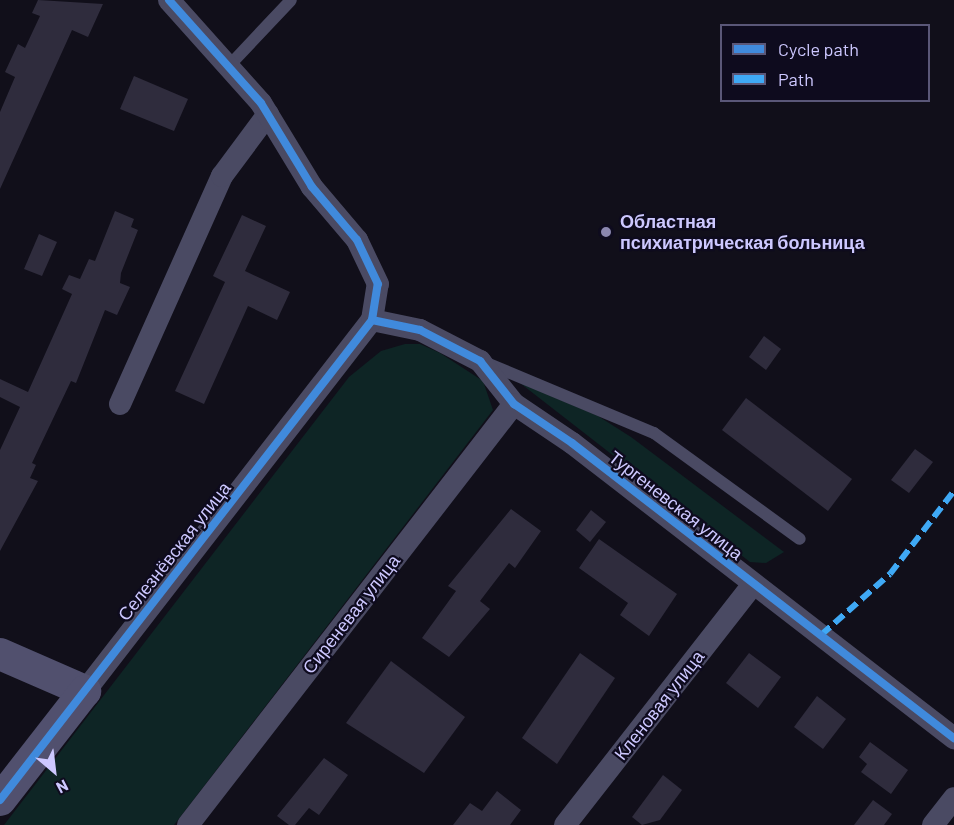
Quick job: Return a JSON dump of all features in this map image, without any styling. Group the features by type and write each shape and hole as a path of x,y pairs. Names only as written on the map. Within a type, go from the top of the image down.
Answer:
{"street":[{"path":"169,0 268,114 312,188 371,262 378,284 372,320"},
{"path":"120,404 222,176 268,114"},
{"name":"Тургеневская улица","path":"372,320 420,330 480,361 514,404 954,738"},
{"name":"Селезнёвская улица","path":"0,800 372,320"},
{"name":"Сиреневая улица","path":"188,825 514,404"},
{"name":"Кленовая улица","path":"565,825 753,584"},
{"path":"0,654 85,692"},
{"path":"933,825 954,798"}],"lane":[{"path":"227,68 291,0"},
{"path":"480,361 654,433 800,539"}],"green space":[{"path":"405,344 420,344 440,353 483,381 493,410 174,825 4,825 349,377 381,351"},
{"path":"520,383 598,416 631,437 784,552 766,563 750,562"}],"building":[{"path":"38,0 103,4 88,37 72,30 0,189 0,112 15,77 5,72 18,44 25,48 40,16 32,13"},
{"path":"134,76 188,99 174,131 120,109"},
{"path":"115,211 134,219 131,227 138,230 121,273 120,283 130,287 117,315 105,310 76,383 71,381 32,463 36,465 30,478 38,481 0,551 0,450 20,407 0,397 0,379 28,392 72,294 62,289 69,275 80,279 89,259 95,261"},
{"path":"242,215 266,226 245,271 290,292 277,320 248,306 204,404 175,391 225,282 213,276"},
{"path":"39,234 57,242 42,276 24,269"},
{"path":"764,336 781,349 766,370 749,357"},
{"path":"746,398 852,479 828,511 722,430"},
{"path":"915,449 933,462 909,493 891,480"},
{"path":"511,509 541,531 515,568 509,563 480,601 490,609 449,657 422,638 456,591 448,586"},
{"path":"591,510 606,522 590,542 576,530"},
{"path":"599,539 677,594 649,636 620,615 628,603 579,568"},
{"path":"580,653 615,678 557,764 522,738"},
{"path":"749,653 781,677 758,708 726,683"},
{"path":"391,661 465,717 424,773 346,723"},
{"path":"817,696 846,719 823,749 794,727"},
{"path":"870,742 908,770 891,794 861,772 867,764 859,757"},
{"path":"324,758 348,775 319,815 309,808 295,825 289,825 277,816"},
{"path":"663,775 682,790 660,820 642,825 632,817"},
{"path":"497,791 521,810 510,825 453,825 470,803 482,811"},
{"path":"873,800 892,814 884,825 854,825"}],"marked path":[{"path":"821,635 890,574 954,491"}],"cycle path":[{"path":"0,800 372,320 378,284 357,240 312,187 261,103 169,0"},
{"path":"372,320 420,330 480,361 514,404 572,443 954,738"}],"place":[{"name":"Областная психиатрическая больница","path":"606,232"}]}
